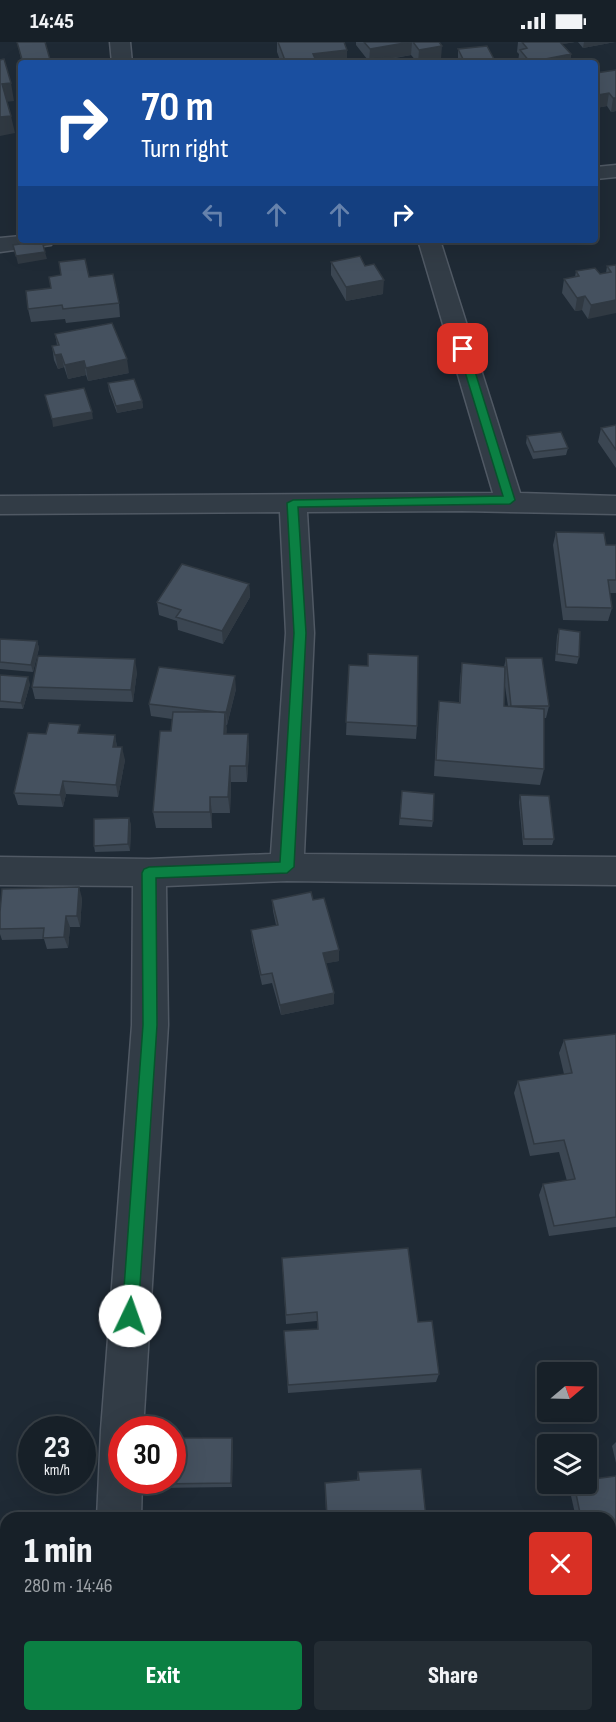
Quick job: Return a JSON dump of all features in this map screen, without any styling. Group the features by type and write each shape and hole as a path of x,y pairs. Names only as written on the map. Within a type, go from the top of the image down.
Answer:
{"street":[{"path":"120,42 122,60"},
{"path":"598,173 616,171"},
{"path":"0,245 18,243"},
{"path":"430,243 510,500"},
{"path":"0,505 510,500 616,505"},
{"path":"287,867 300,633 293,503"},
{"path":"0,872 149,873 287,867 616,871"},
{"path":"123,1416 150,1025 149,873"},
{"path":"119,1512 120,1494"}],"building":[{"path":"17,42 45,42 50,60 22,60"},
{"path":"278,42 344,42 347,50 313,54 316,60 285,60"},
{"path":"364,42 410,42 370,49"},
{"path":"413,42 439,42 442,46 419,50"},
{"path":"522,42 560,42 571,54 528,60 520,50 527,48"},
{"path":"487,46 494,60 464,60 458,49"},
{"path":"390,57 391,60 361,60"},
{"path":"4,59 11,83 2,84 11,116 0,117 0,60"},
{"path":"616,70 616,98 609,93 598,95 598,73"},
{"path":"43,243 45,252 16,256 13,245"},
{"path":"360,256 365,266 374,264 384,280 346,287 331,262"},
{"path":"85,259 89,277 113,274 119,303 63,309 62,305 28,309 26,291 51,288 49,277 61,275 59,262"},
{"path":"616,265 616,300 591,305 585,296 577,298 564,279 579,276 576,271 595,268 600,274 611,272 607,266"},
{"path":"112,323 127,359 86,368 84,361 65,365 61,354 55,355 52,346 59,345 55,334"},
{"path":"134,379 142,401 116,406 108,383"},
{"path":"84,388 92,412 52,419 45,395"},
{"path":"616,425 616,450 601,428"},
{"path":"561,432 568,448 534,452 527,436"},
{"path":"556,532 604,533 606,545 616,545 616,580 608,580 612,608 566,607"},
{"path":"182,564 249,584 222,631 176,617 181,610 157,602"},
{"path":"559,629 580,632 579,657 557,654"},
{"path":"0,639 37,641 31,665 0,662"},
{"path":"368,654 418,656 417,726 346,722 349,665 368,666"},
{"path":"38,656 135,659 131,690 32,687"},
{"path":"506,658 542,658 549,706 511,706"},
{"path":"462,663 505,667 504,706 544,709 544,769 436,760 439,701 460,703"},
{"path":"159,667 235,676 226,713 149,704"},
{"path":"0,675 28,677 21,703 0,701"},
{"path":"173,712 225,712 224,734 248,734 246,766 230,766 228,797 210,797 210,812 153,812 160,731 171,731"},
{"path":"49,723 80,725 78,733 115,735 113,747 122,747 116,785 63,781 60,795 14,793 28,733 46,734"},
{"path":"402,791 434,794 433,821 400,818"},
{"path":"520,795 549,796 554,839 524,839"},
{"path":"129,818 128,844 94,846 94,819"},
{"path":"79,887 77,916 66,916 64,937 43,938 44,928 0,929 2,889"},
{"path":"311,892 313,900 324,898 339,950 323,953 334,993 280,1005 272,973 261,975 251,930 278,925 272,900"},
{"path":"616,1034 616,1217 554,1226 543,1184 575,1179 564,1140 534,1144 518,1081 572,1073 564,1040"},
{"path":"408,1248 418,1322 432,1321 439,1374 288,1385 284,1331 318,1329 317,1312 286,1315 282,1258"},
{"path":"186,1438 232,1438 231,1483 186,1484"},
{"path":"421,1469 425,1512 327,1512 325,1483 359,1480 358,1472"},
{"path":"616,1476 616,1512 580,1512 576,1494 597,1494 597,1479"}],"route":[{"path":"130,1316 136,1201 150,1025 149,873 287,867 300,633 293,503 510,500 463,349"}]}
